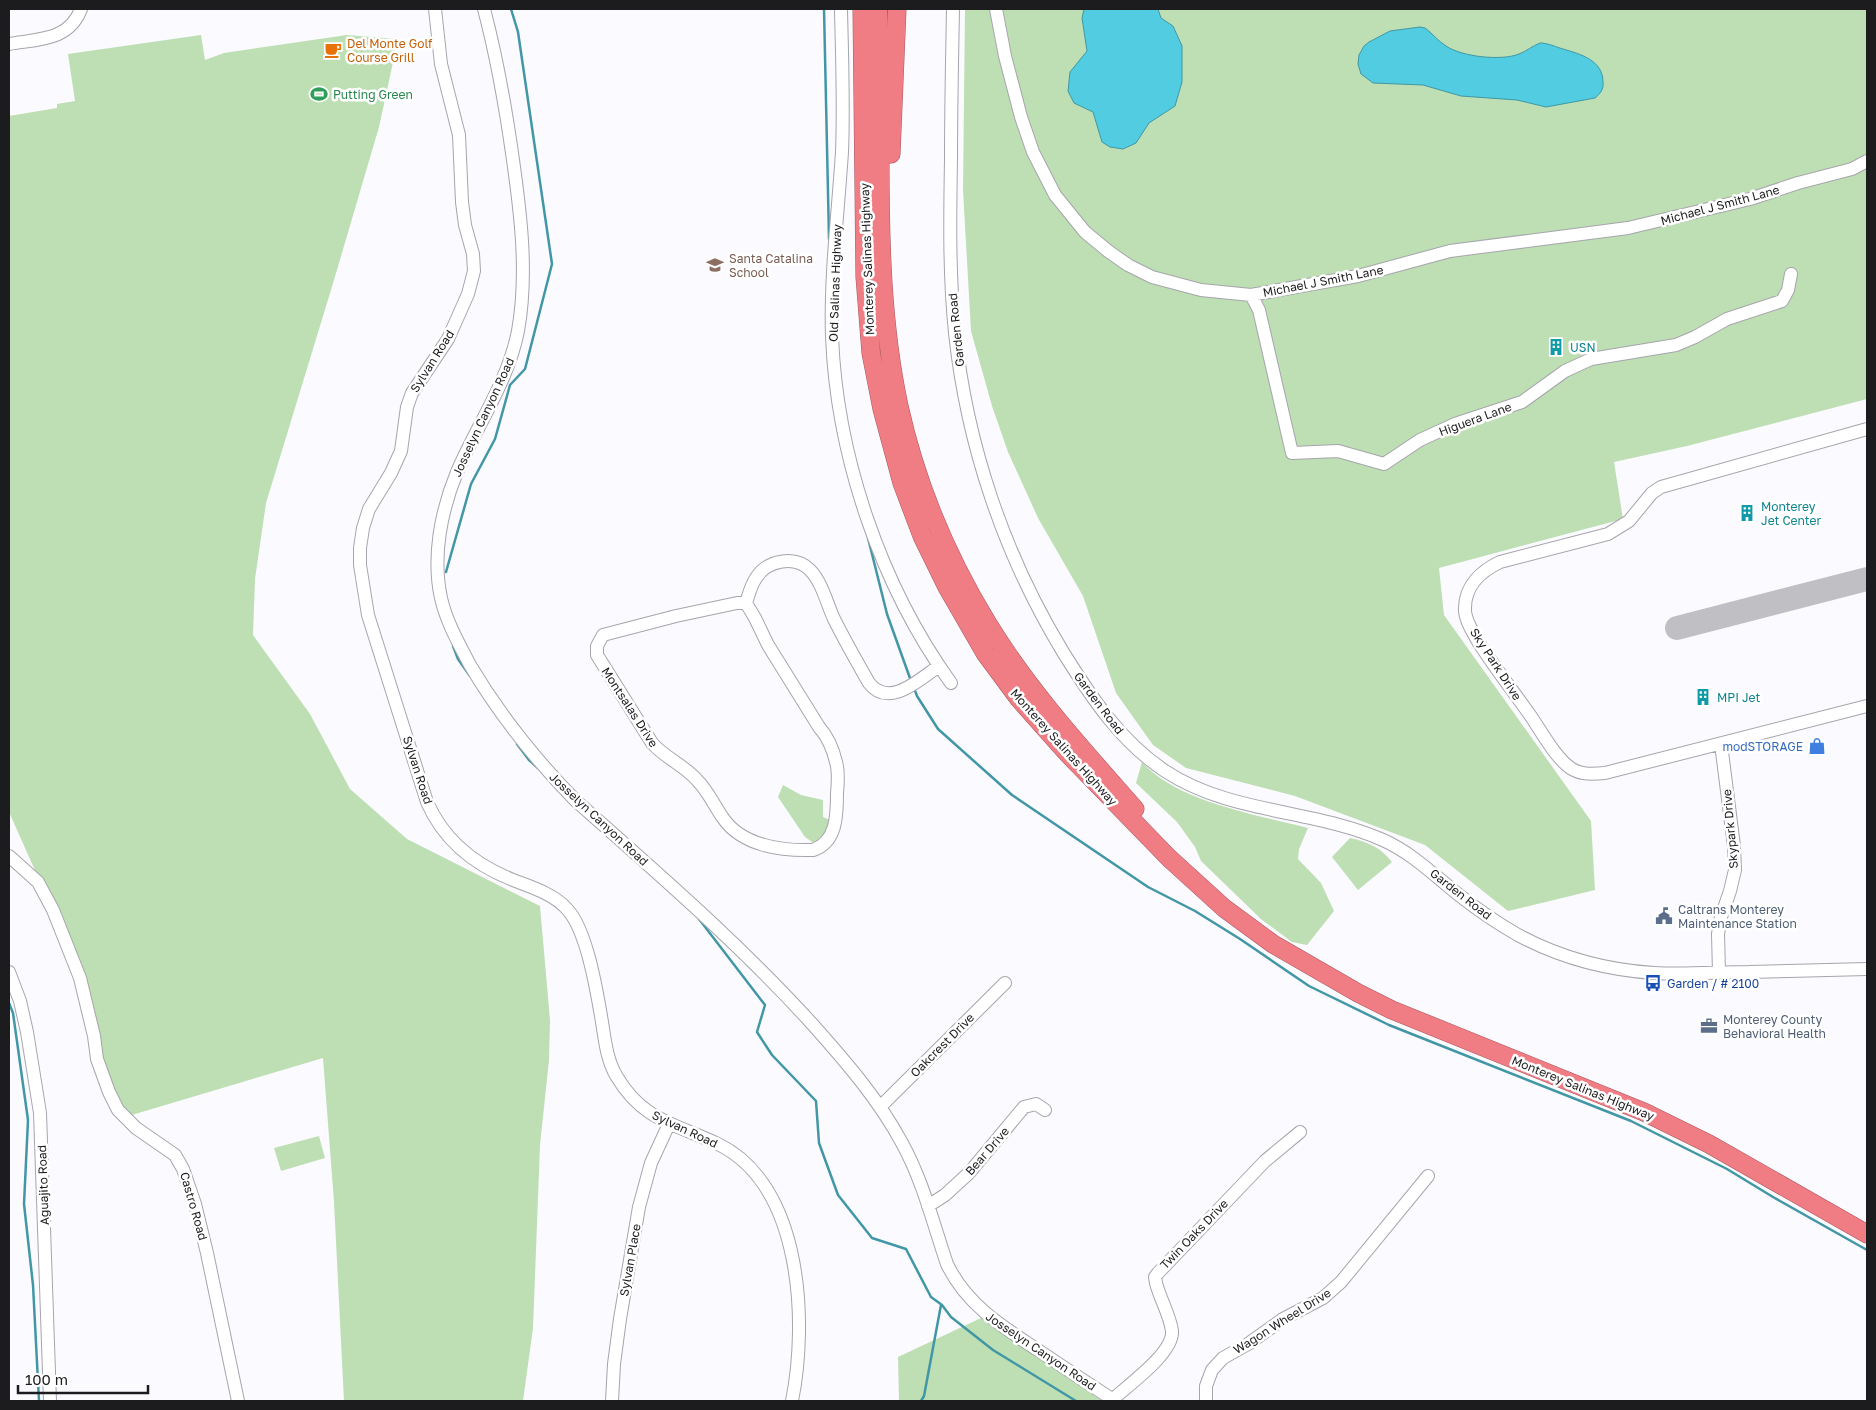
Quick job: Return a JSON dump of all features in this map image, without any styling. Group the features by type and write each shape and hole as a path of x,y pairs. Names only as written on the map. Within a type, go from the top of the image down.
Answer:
{"highway":[{"name":"Monterey Salinas Highway","path":"862,9 865,277 872,353 878,390 891,446 908,500 930,554 956,604 991,661 1019,700 1052,738 1114,803 1202,889 1266,939 1358,993 1392,1010 1644,1112 1709,1144 1867,1234"},
{"path":"878,9 881,254 884,292"},
{"path":"884,292 896,9"},
{"name":"Monterey Salinas Highway","path":"884,292 893,375 913,459 945,544 988,624 1019,670 1044,702 1156,832 1234,908 1293,954"}],"street":[{"path":"9,44 60,35 71,26 81,9"},
{"name":"Sylvan Road","path":"435,9 441,64 459,135 462,202 474,271 468,294 448,340 412,393 407,407 403,442 397,460 369,509 363,528 360,548 360,565 366,608 433,817 454,844 468,855 499,874 555,899 570,913 581,930 611,1065 617,1077 630,1094 648,1112 669,1124 718,1144 736,1155 763,1186 780,1216 792,1254 799,1317 800,1357 792,1401"},
{"name":"Josselyn Canyon Road","path":"484,9 502,95 518,193 522,250 522,297 518,330 506,374 464,456 446,507 438,551 438,578 444,610 462,649 480,681 500,712 548,772 582,806 757,965 833,1047 880,1107 915,1168 952,1275 970,1299 1000,1325 1114,1400"},
{"name":"Old Salinas Highway","path":"841,9 842,134 832,317 837,392 847,446 874,536 903,604 920,636 951,684"},
{"name":"Garden Road","path":"953,9 950,228 952,300 959,365 972,432 992,498 1029,590 1070,662 1107,717 1119,731 1151,760 1182,781 1226,798 1330,822 1383,840 1414,857 1486,916 1518,935 1572,957 1608,967 1657,973 1867,969"},
{"name":"Michael J Smith Lane","path":"996,9 1007,65 1021,117 1033,152 1055,195 1071,216 1108,251 1128,265 1152,277 1201,290 1251,295 1358,276 1450,251 1600,232 1653,223 1750,199 1798,183 1852,169 1867,161"},
{"name":"Higuera Lane","path":"1251,295 1259,310 1292,453 1338,451 1384,464 1420,440 1455,424 1522,402 1565,372 1591,359 1676,345 1695,337 1727,319 1782,301 1788,290 1790,274"},
{"name":"Sky Park Drive","path":"1867,429 1661,487 1652,494 1629,521 1608,534 1500,562 1483,571 1470,589 1464,610 1479,642 1548,741 1565,763 1586,774 1605,773 1867,706"},
{"path":"746,603 756,577 761,571 775,563 796,562 806,567 814,575 848,646 869,683 875,689 888,694 901,692 939,666"},
{"name":"Montsalas Drive","path":"746,603 768,645 819,727 826,735 836,762 838,791 835,827 828,840 818,849 768,847 747,838 728,824 697,780 652,743 597,655 596,646 603,635 676,616 746,603"},
{"name":"Skypark Drive","path":"1720,972 1720,926 1735,870 1734,846 1721,744"},
{"name":"Castro Road","path":"9,856 38,882 53,910 80,978 94,1036 97,1058 109,1092 118,1110 136,1128 175,1155 184,1169 207,1253 238,1401"},
{"name":"Aguajito Road","path":"9,972 20,1001 27,1032 40,1113 50,1401"},
{"name":"Oakcrest Drive","path":"880,1107 1005,983"},
{"name":"Bear Drive","path":"928,1206 945,1195 969,1173 1024,1108 1036,1104 1045,1110"},
{"name":"Sylvan Place","path":"612,1401 620,1319 639,1207 651,1163 669,1124"},
{"name":"Twin Oaks Drive","path":"1114,1400 1162,1355 1169,1344 1172,1332 1155,1277 1266,1161 1300,1132"},
{"name":"Wagon Wheel Drive","path":"1206,1401 1206,1386 1212,1370 1223,1358 1248,1344 1283,1319 1323,1298 1362,1257 1428,1176"}],"green space":[{"path":"965,9 1867,9 1867,399 1687,446 1614,462 1623,519 1439,568 1444,615 1591,821 1595,890 1508,911 1425,845 1295,796 1186,768 1153,745 1116,693 1083,596 1038,518 1008,452 992,406 971,331 963,190"},
{"path":"201,35 205,60 224,53 347,35 398,39 379,127 266,503 255,579 253,635 310,714 350,789 407,839 540,906 550,1020 549,1060 540,1145 533,1328 523,1401 344,1401 334,1202 323,1058 125,1117 94,1036 46,895 9,812 9,116 57,108 57,104 75,101 68,54"},
{"path":"1142,762 1157,776 1197,797 1243,812 1308,828 1299,849 1298,859 1321,883 1334,911 1307,945 1292,942 1262,920 1201,861 1195,847 1177,822 1136,783"},
{"path":"783,785 801,795 823,800 823,817 830,820 826,834 815,844 805,837 778,797"},
{"path":"1350,838 1373,846 1383,852 1392,862 1358,890 1332,857"},
{"path":"319,1136 325,1158 281,1171 274,1148"},
{"path":"981,1318 1102,1401 899,1401 898,1357"}],"water":[{"path":"1084,9 1158,9 1161,18 1173,26 1182,46 1182,82 1175,106 1149,123 1136,143 1123,149 1110,147 1102,142 1093,112 1074,103 1068,91 1070,72 1087,51 1082,18"},
{"path":"1425,28 1440,42 1453,50 1482,57 1512,56 1540,43 1576,53 1589,59 1599,68 1602,74 1602,89 1595,98 1546,107 1517,100 1461,96 1423,85 1373,83 1361,74 1358,64 1359,55 1364,46 1369,42 1390,31"}],"waterway":[{"path":"446,572 471,484 495,439 510,385 525,369 552,264 518,32 511,9"},
{"path":"824,9 829,239"},
{"path":"868,538 887,614 911,681"},
{"path":"453,646 458,659 470,676"},
{"path":"914,688 938,729 1012,795 1148,887 1195,911 1309,986 1389,1025 1631,1121 1727,1169 1867,1250"},
{"path":"517,744 529,760 538,768"},
{"path":"699,919 765,1005 757,1032 772,1055 816,1101 819,1143 838,1195 872,1238 906,1249 931,1297 942,1305 951,1317 993,1350 1076,1401"},
{"path":"9,1003 13,1013 28,1120 24,1204 33,1285 39,1401"},
{"path":"921,1401 924,1396 941,1305"}],"taxiway":[{"path":"1677,628 1867,579"}],"place":[{"name":"Del Monte Golf Course Grill","path":"333,50"},
{"name":"Putting Green","path":"319,94"},
{"name":"Santa Catalina School","path":"715,265"},
{"name":"USN","path":"1556,347"},
{"name":"Monterey Jet Center","path":"1747,513"},
{"name":"MPI Jet","path":"1703,697"},
{"name":"modSTORAGE","path":"1817,746"},
{"name":"Caltrans Monterey Maintenance Station","path":"1664,916"},
{"name":"Garden / # 2100","path":"1653,983"},
{"name":"Monterey County Behavioral Health","path":"1709,1026"}]}
